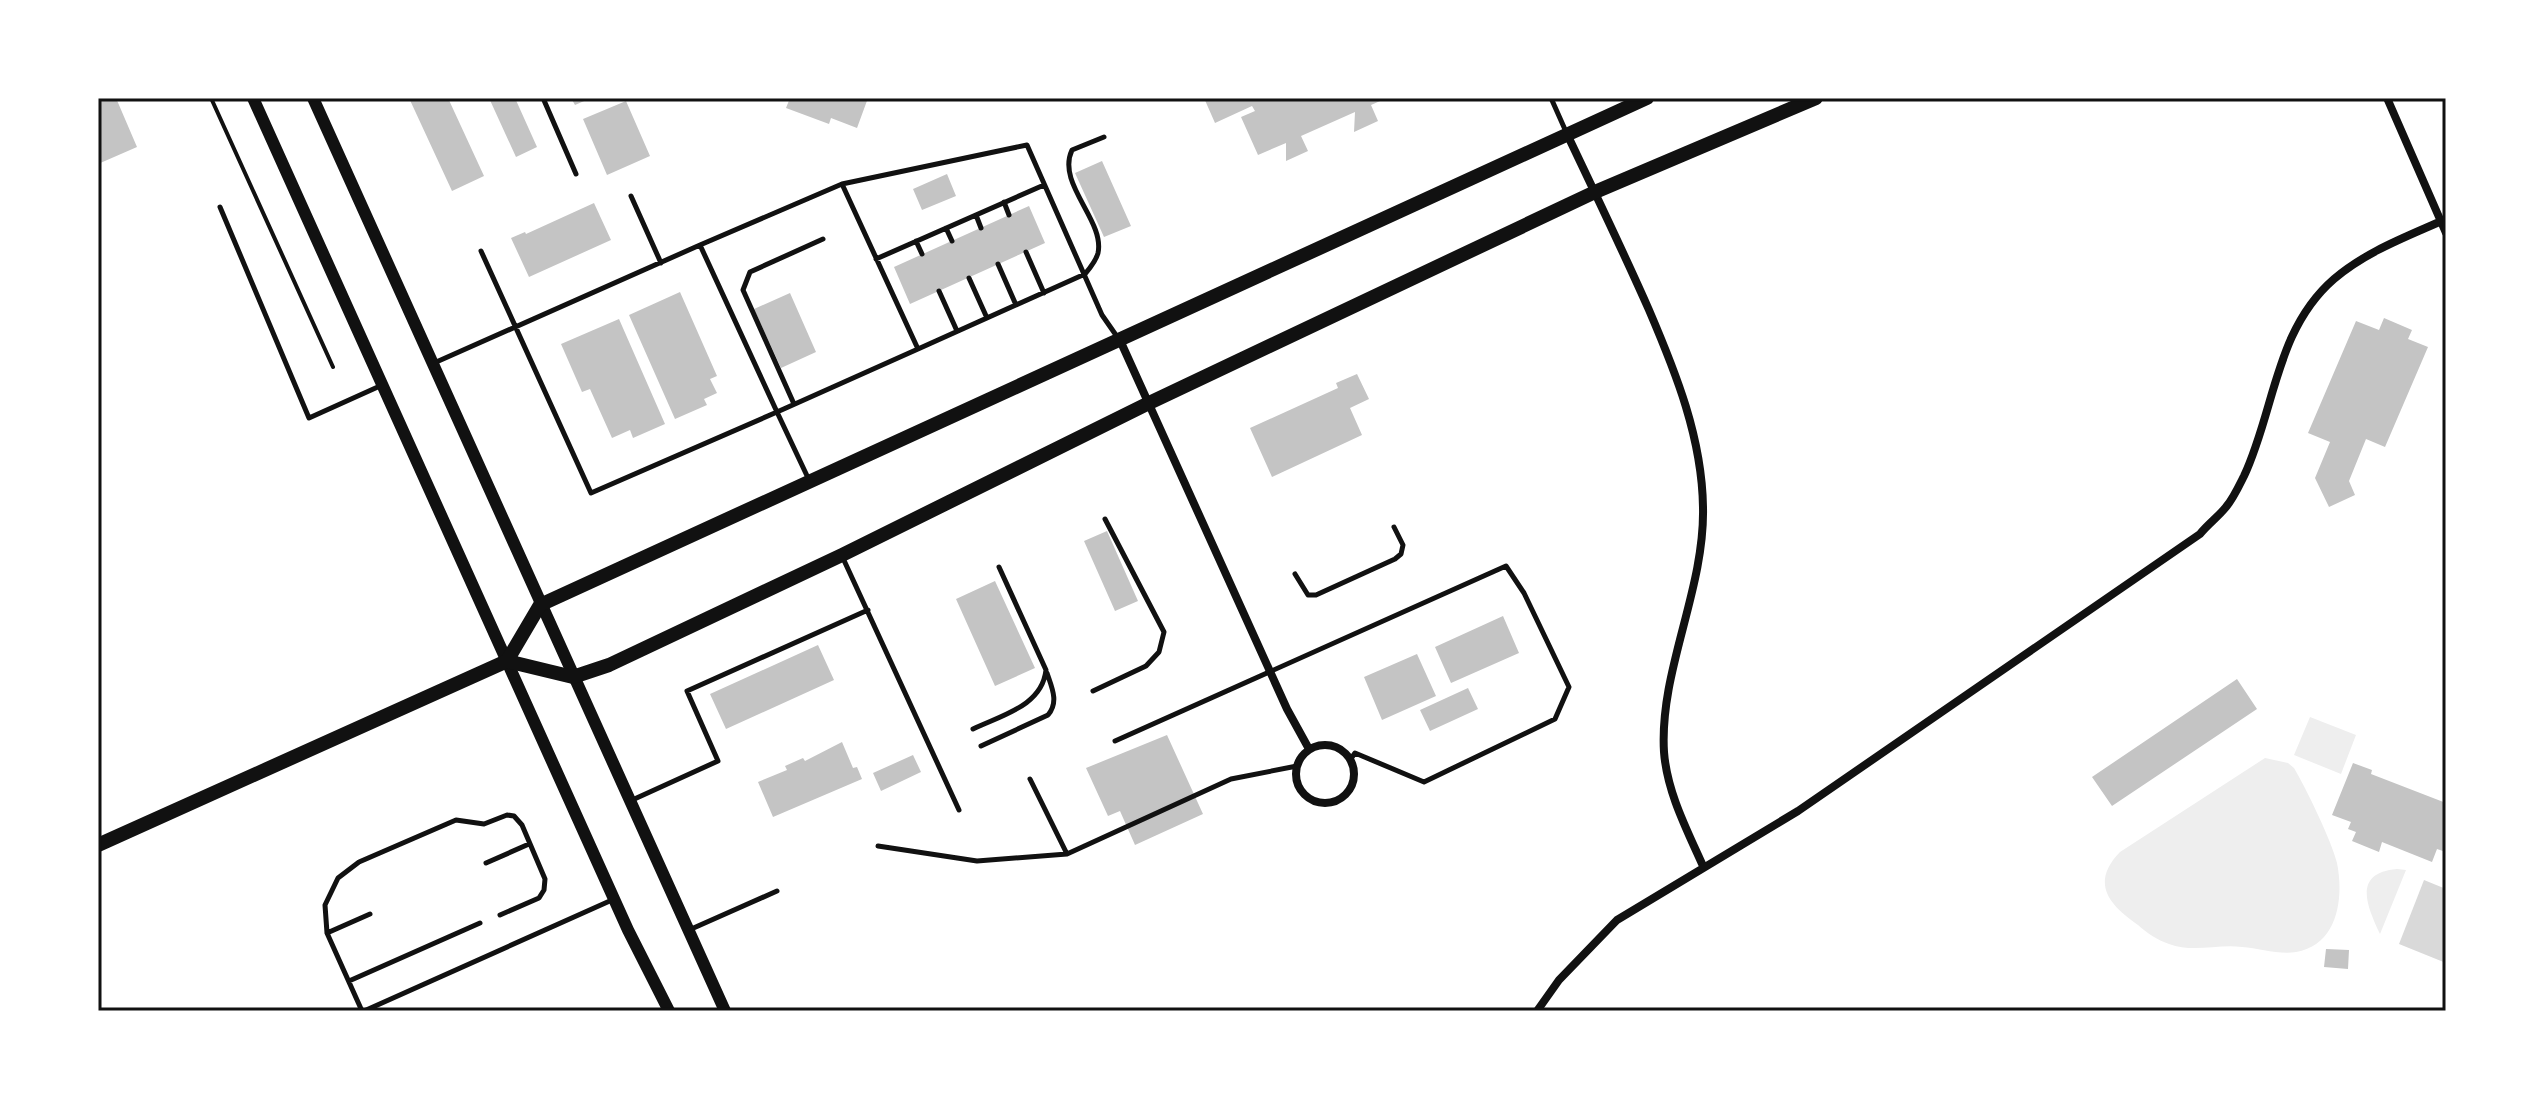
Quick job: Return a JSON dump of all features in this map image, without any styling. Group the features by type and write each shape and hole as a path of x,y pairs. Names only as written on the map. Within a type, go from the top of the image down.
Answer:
{"main road":[{"path":"98,845 507,661 540,605 1647,98"},
{"path":"507,661 573,677 613,664 1147,404 1595,192 1816,98"}],"street":[{"path":"253,98 614,899 669,1011"},
{"path":"313,98 725,1011"},
{"path":"2387,98 2443,220 2446,233"},
{"path":"1567,134 1673,366 1692,428 1701,473 1704,509 1700,564 1666,711 1664,753 1676,804 1703,866"},
{"path":"1537,1011 1559,980 1617,920 1798,811 2200,534 2228,505 2244,475 2259,439 2280,363 2301,317 2332,281 2370,252 2443,220"},
{"path":"1119,338 1287,709 1309,749"},
{"path":"1329,745 1338,748 1350,760 1354,772 1349,791 1342,798 1323,804 1314,802 1296,782 1297,766 1309,749 1329,745"}],"lane":[{"path":"543,98 576,174"},
{"path":"1551,98 1567,134"},
{"path":"481,251 591,493 1085,274 1098,256 1099,242 1069,174 1067,161 1072,150 1104,137"},
{"path":"434,363 842,184 1027,145 1102,315 1119,338"},
{"path":"842,184 918,349"},
{"path":"876,259 1044,185"},
{"path":"631,196 661,263"},
{"path":"1004,202 1009,215"},
{"path":"220,207 309,418 383,385"},
{"path":"976,215 981,228"},
{"path":"946,228 952,241"},
{"path":"794,404 743,290 750,272 823,239"},
{"path":"916,241 922,254"},
{"path":"700,245 810,482"},
{"path":"1026,252 1044,293"},
{"path":"998,264 1016,305"},
{"path":"969,278 987,318"},
{"path":"939,291 957,331"},
{"path":"1093,691 1146,666 1159,652 1164,632 1105,519"},
{"path":"1295,574 1302,590 1308,595 1316,595 1395,559 1401,554 1403,545 1394,527"},
{"path":"842,555 959,810"},
{"path":"1115,741 1506,566 1524,593 1569,687 1555,719 1424,782 1355,753 1350,760"},
{"path":"981,746 1048,715 1053,709 1055,697 1046,670 999,567"},
{"path":"629,802 718,761 687,691 868,610"},
{"path":"973,729 1031,701 1044,686 1046,670"},
{"path":"878,846 977,861 1067,854 1231,779 1297,766"},
{"path":"1030,779 1067,854"},
{"path":"500,915 539,898 545,879 522,825 514,816 507,815 484,824 456,820 359,862 338,878 325,905 327,933 363,1011 614,899"},
{"path":"486,863 529,844"},
{"path":"688,931 777,891"},
{"path":"327,933 370,914"},
{"path":"349,981 480,923"}],"path":[{"path":"211,98 333,367"}],"shaded area":[{"path":"2310,717 2356,735 2341,774 2294,755"},
{"path":"2265,758 2288,763 2294,768 2334,854 2339,891 2335,918 2329,930 2310,948 2289,953 2233,946 2178,947 2152,936 2119,910 2107,893 2106,874 2111,863 2120,852"},
{"path":"2406,870 2380,934 2368,902 2368,884 2383,872"},
{"path":"2424,880 2446,889 2446,963 2399,944"}],"building":[{"path":"116,98 137,147 98,164 98,100"},
{"path":"409,98 448,98 484,176 452,191"},
{"path":"489,98 515,98 537,147 516,157"},
{"path":"571,98 591,98 575,105"},
{"path":"790,98 868,98 857,128 831,118 829,124 786,108"},
{"path":"1204,98 1387,98 1371,105 1378,121 1354,132 1355,112 1301,136 1308,151 1286,161 1286,143 1258,155 1241,117 1255,111 1252,106 1215,123"},
{"path":"626,101 650,156 607,175 583,119"},
{"path":"1102,161 1131,226 1104,237 1075,173"},
{"path":"947,174 956,196 922,210 913,189"},
{"path":"594,203 611,240 529,277 511,238"},
{"path":"1029,206 1045,243 910,304 894,267"},
{"path":"680,292 717,376 710,379 717,393 704,399 707,405 675,419 629,315"},
{"path":"790,293 816,352 781,368 754,309"},
{"path":"2384,318 2412,330 2408,339 2428,347 2385,447 2366,439 2349,481 2355,495 2329,507 2315,478 2330,442 2308,433 2356,321 2379,330"},
{"path":"619,319 665,424 633,438 630,430 612,438 590,389 582,392 561,344"},
{"path":"1357,374 1369,399 1350,408 1362,435 1272,477 1250,428 1338,388 1336,383"},
{"path":"1107,531 1138,601 1115,611 1084,541"},
{"path":"995,581 1035,668 995,686 956,599"},
{"path":"1503,616 1519,653 1451,683 1435,647"},
{"path":"818,645 834,680 726,729 710,694"},
{"path":"1417,654 1436,696 1382,720 1364,677"},
{"path":"2237,679 2257,709 2112,806 2092,777"},
{"path":"1468,688 1478,709 1430,731 1420,710"},
{"path":"1167,735 1203,814 1135,845 1120,811 1108,816 1086,768"},
{"path":"842,742 853,768 857,767 862,779 773,817 758,782 787,770 785,766 803,758 805,761"},
{"path":"913,755 921,772 881,791 873,773"},
{"path":"2353,763 2372,770 2371,774 2446,803 2446,852 2437,849 2432,862 2382,842 2379,852 2352,841 2356,832 2348,829 2351,822 2332,815"},
{"path":"2326,949 2349,950 2348,969 2324,967"}]}
